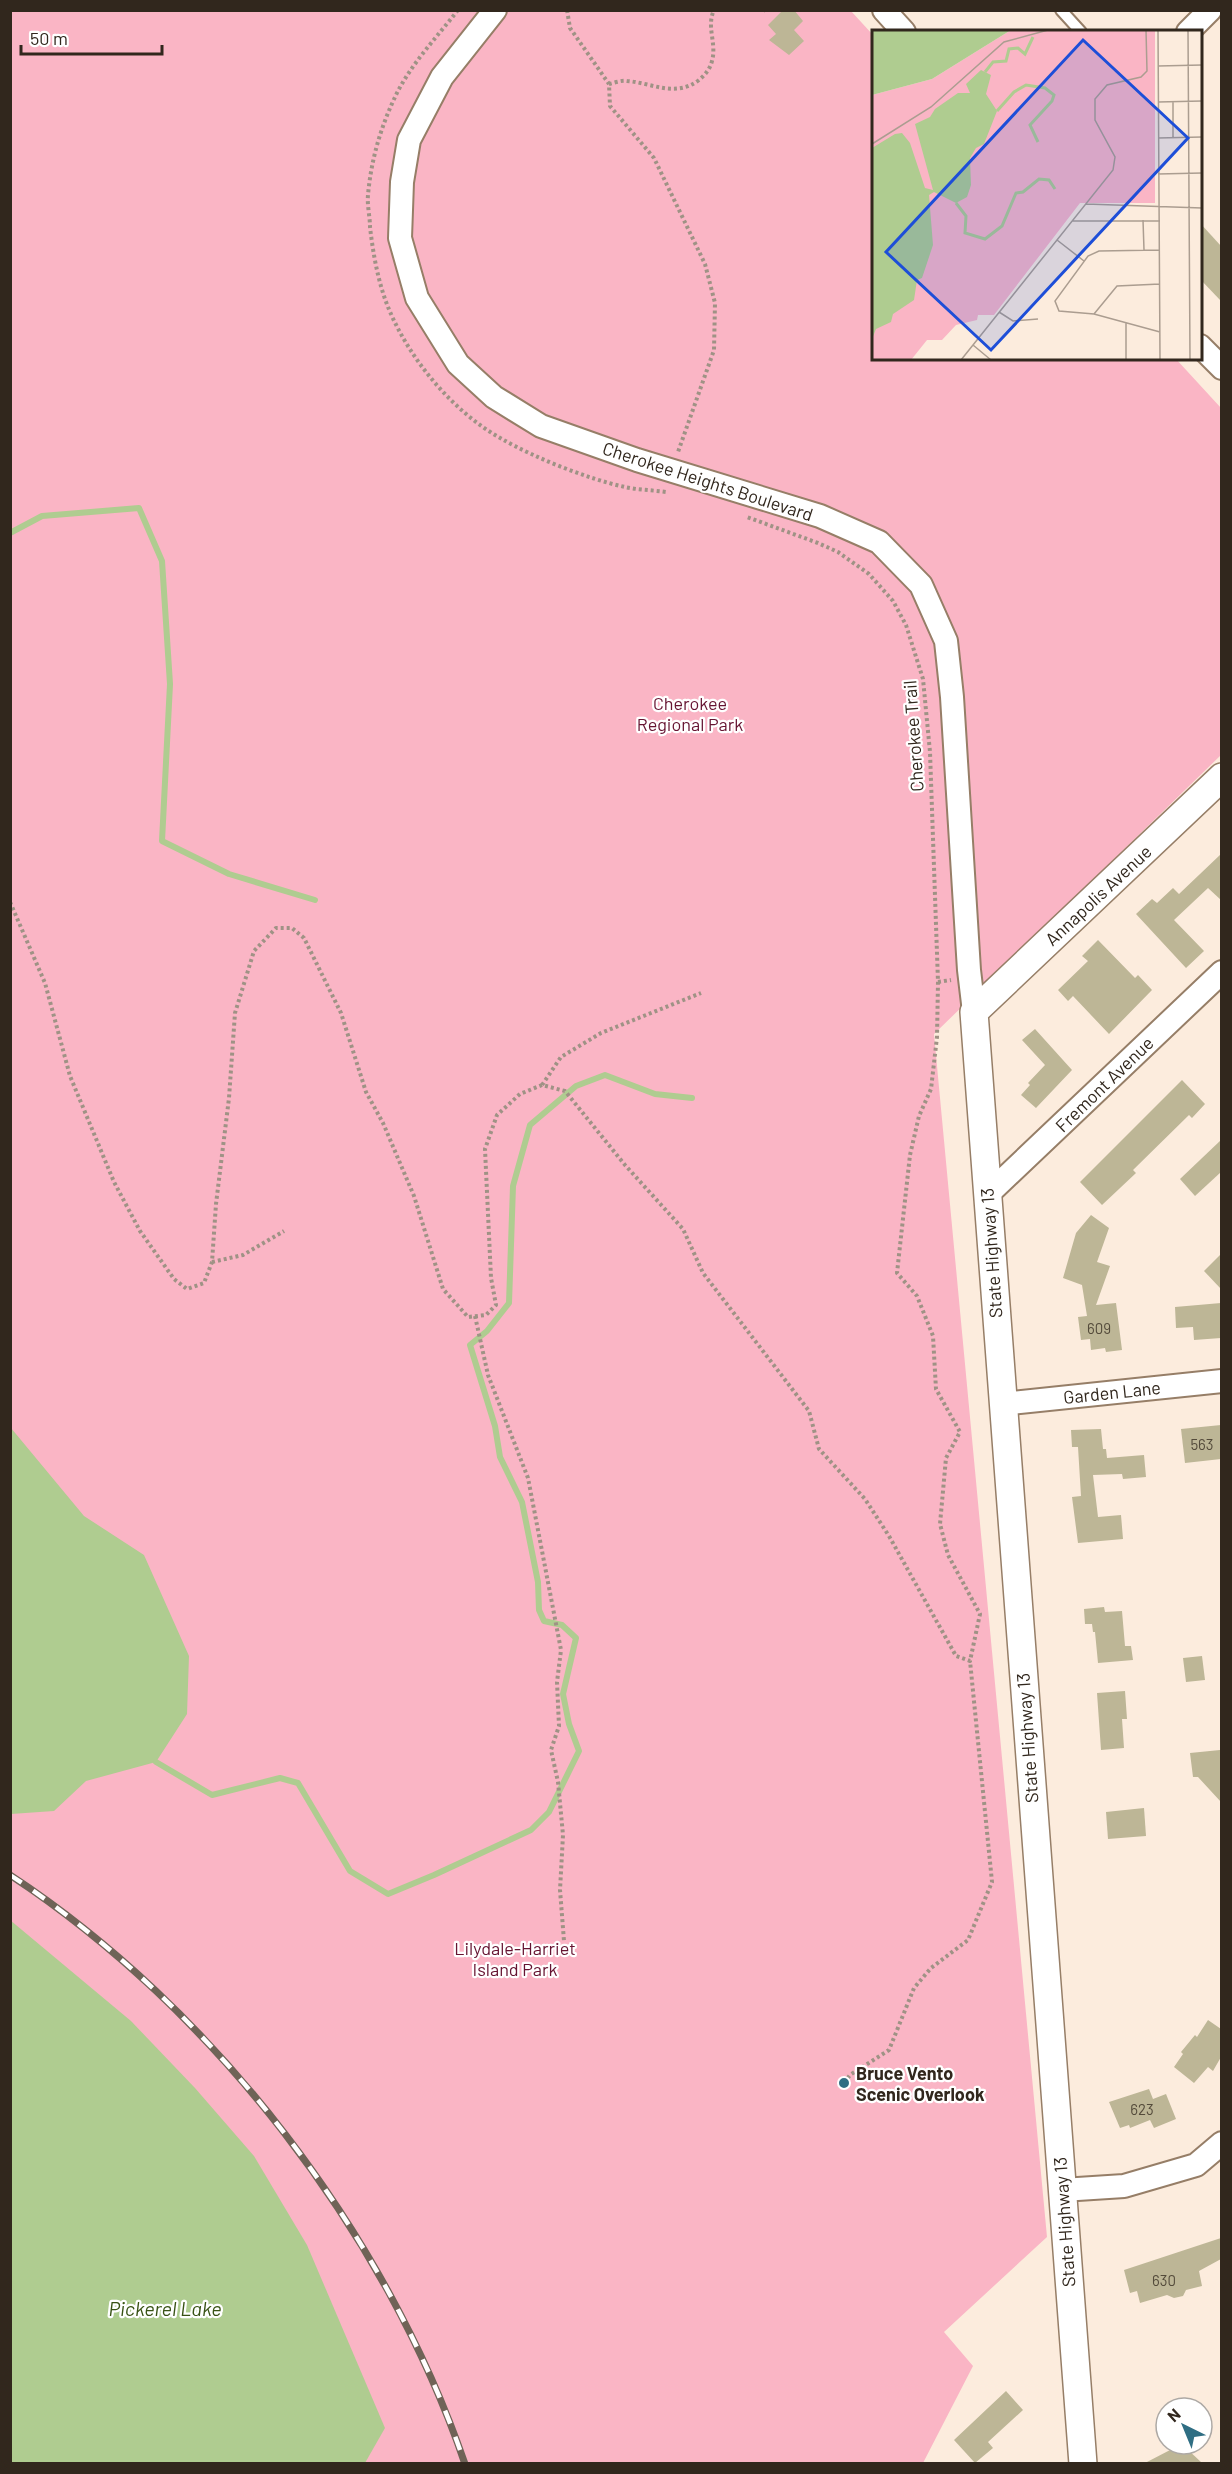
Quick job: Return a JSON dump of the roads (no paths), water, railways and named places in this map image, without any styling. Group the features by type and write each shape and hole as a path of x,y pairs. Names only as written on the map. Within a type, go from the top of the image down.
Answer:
{"street":[{"name":"Cherokee Heights Boulevard","path":"495,10 442,77 409,140 402,182 400,238 417,298 458,364 494,397 541,426 637,459 820,516 879,542 921,585 946,640 952,697 969,970 974,1012"},
{"path":"884,10 902,30"},
{"path":"1190,30 1210,10"},
{"path":"1202,348 1221,368"},
{"name":"Annapolis Avenue","path":"974,1012 1221,777"},
{"name":"Fremont Avenue","path":"986,1196 1221,972"},
{"name":"State Highway 13","path":"974,1012 986,1196 1083,2463"},
{"name":"Garden Lane","path":"1002,1404 1221,1381"},
{"path":"1062,2190 1124,2186 1196,2165 1221,2143"}],"lane":[{"path":"1061,10 1079,30"}],"water":[{"path":"11,1428 84,1516 144,1555 189,1656 187,1714 156,1762 86,1781 54,1811 11,1814"},
{"name":"Pickerel Lake","path":"10,1920 131,2021 195,2088 254,2156 307,2245 385,2428 365,2463 11,2463"}],"waterway":[{"path":"10,533 42,516 139,508 162,561 170,684 162,841 229,874 315,900"},
{"path":"156,1762 212,1795 280,1778 298,1783 350,1871 388,1894 531,1830 549,1812 579,1751 569,1724 563,1694 576,1638 562,1625 544,1621 539,1610 538,1582 522,1502 500,1457 495,1426 470,1345 487,1331 509,1303 513,1186 530,1125 576,1086 605,1075 655,1094 692,1098"}],"railway":[{"path":"10,1875 85,1929 156,1991 223,2059 284,2133 340,2211 389,2293 431,2378 465,2464"}],"place":[{"name":"Bruce Vento Scenic Overlook","path":"844,2083"}],"park label":[{"name":"Cherokee Regional Park","path":"690,713"},
{"name":"Lilydale-Harriet Island Park","path":"515,1958"}]}
